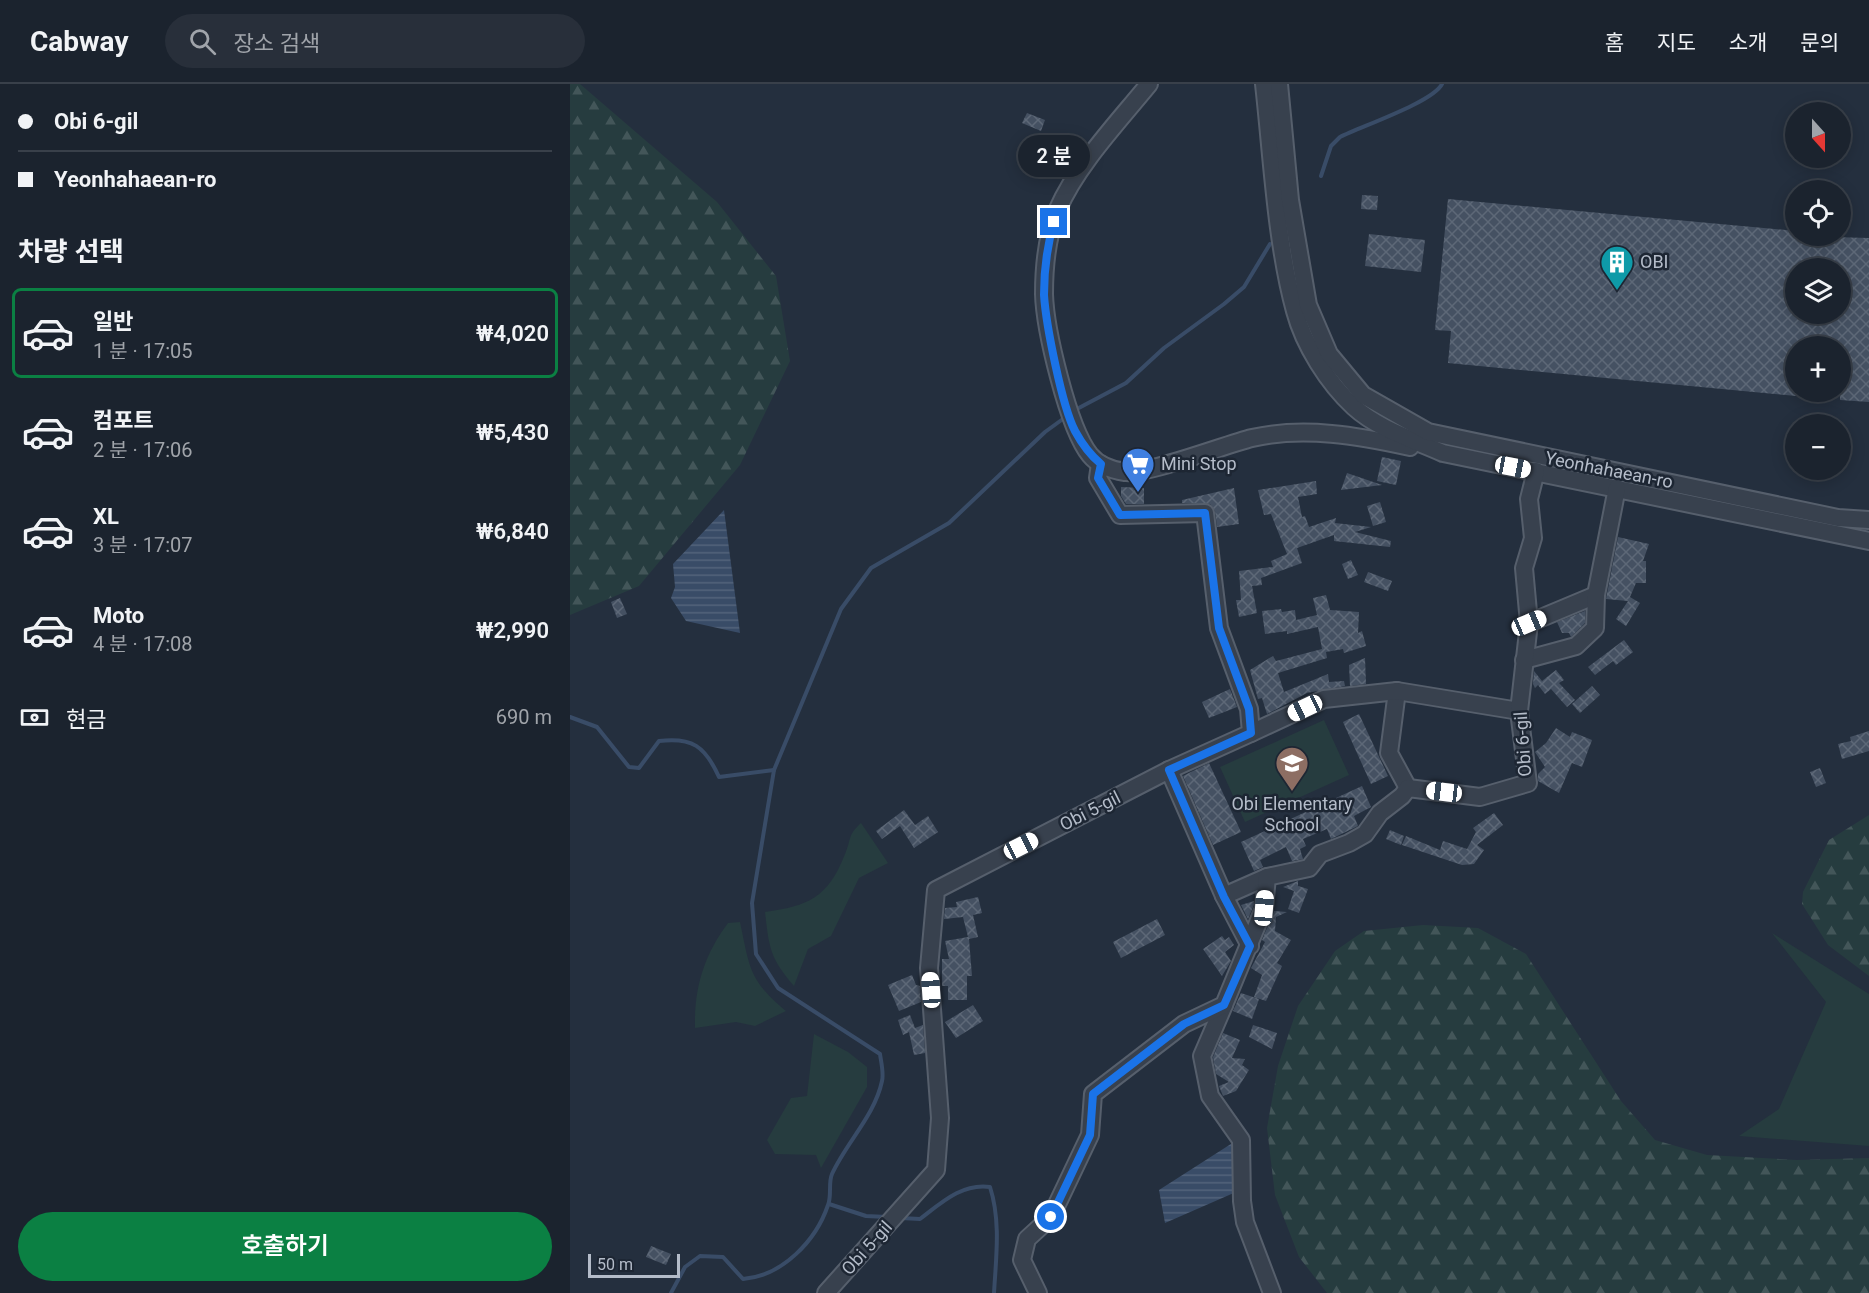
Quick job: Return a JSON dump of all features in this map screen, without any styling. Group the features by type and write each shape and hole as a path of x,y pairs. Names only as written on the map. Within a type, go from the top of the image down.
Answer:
{"street":[{"path":"1149,84 1077,177 1058,209 1045,262 1044,297 1071,420 1090,455 1101,464 1098,478 1120,515 1205,513 1219,628 1249,709 1251,733"},
{"name":"Yeonhahaean-ro","path":"1264,84 1284,255 1295,312 1318,363 1355,407 1388,429 1443,453"},
{"name":"Yeonhahaean-ro","path":"1279,84 1290,200 1308,305 1329,354 1363,395 1428,432 1838,518 1869,520"},
{"name":"Yeonhahaean-ro","path":"1101,464 1106,468 1129,473 1253,438 1282,434 1358,436 1869,541"},
{"name":"Obi 6-gil","path":"1408,788 1480,797 1528,783 1520,711 1529,623 1524,568 1533,538 1529,500 1536,471"},
{"path":"1524,660 1576,646 1595,628 1596,595 1617,488"},
{"path":"1529,623 1596,595"},
{"path":"1224,897 1267,877 1309,868 1320,854 1365,834 1380,813 1402,796 1408,788 1389,753 1396,691"},
{"name":"Obi 5-gil","path":"826,1293 936,1170 940,1118 929,968 936,890 1169,770 1324,699 1396,691 1520,711"},
{"path":"1169,770 1224,897 1250,946"},
{"path":"1267,877 1264,908 1202,1056 1210,1096 1241,1140 1242,1201 1245,1222 1272,1293"},
{"path":"1038,1293 1022,1260 1027,1239 1051,1217 1090,1135 1093,1094 1184,1024 1224,1005"}],"green space":[{"path":"570,84 580,84 717,202 776,276 790,361 740,465 639,586 570,615"},
{"path":"1324,720 1349,775 1245,822 1220,767"},
{"path":"1869,815 1869,976 1828,945 1802,904 1803,892 1829,840"},
{"path":"861,823 888,863 859,878 831,936 808,949 794,986 775,960 765,912 805,903 824,890 838,869 852,834"},
{"path":"740,922 752,972 764,990 786,1011 755,1026 736,1022 695,1028 696,999 707,960 728,923"},
{"path":"1423,925 1478,928 1526,954 1621,1101 1655,1140 1707,1155 1797,1160 1869,1158 1869,1293 1327,1293 1299,1257 1275,1195 1267,1128 1278,1066 1298,1006 1335,951 1364,931"},
{"path":"1772,933 1869,994 1869,1146 1739,1136 1779,1109 1826,1002"},
{"path":"814,1034 848,1052 867,1067 867,1087 821,1168 816,1155 775,1154 767,1140 791,1098 807,1096"}],"water":[{"path":"724,510 740,633 686,621 671,598 675,587 673,564"},
{"path":"1234,1142 1236,1192 1165,1223 1159,1190"}],"building":[{"path":"1027,113 1045,120 1041,131 1022,123"},
{"path":"1362,195 1378,196 1377,210 1361,209"},
{"name":"OBI","path":"1448,199 1785,230 1785,246 1851,246 1851,238 1869,238 1869,402 1851,401 1851,336 1785,336 1785,395 1448,363 1451,331 1435,330"},
{"path":"1369,234 1425,240 1421,272 1365,266"},
{"path":"1382,457 1401,461 1396,485 1377,481"},
{"path":"1347,473 1382,485 1341,490"},
{"path":"1316,481 1317,494 1298,497 1302,517 1305,516 1309,527 1336,518 1335,523 1371,527 1355,532 1391,541 1390,547 1334,541 1334,535 1297,548 1302,563 1261,578 1262,585 1252,586 1257,613 1239,617 1236,600 1241,600 1239,571 1273,567 1271,561 1287,554 1271,514 1264,515 1258,490"},
{"path":"1121,487 1144,488 1144,504 1126,504 1121,496"},
{"path":"1234,488 1239,524 1217,527 1215,511 1210,504 1182,503 1182,500"},
{"path":"1380,502 1386,522 1373,526 1367,506"},
{"path":"1618,537 1649,544 1643,561 1646,561 1646,583 1636,583 1630,597 1640,603 1626,626 1616,619 1628,601 1606,599"},
{"path":"1351,560 1358,575 1348,579 1342,564"},
{"path":"1368,572 1392,581 1388,591 1364,582"},
{"path":"1326,595 1330,610 1359,612 1358,633 1362,631 1366,646 1344,653 1343,649 1326,652 1327,658 1278,673 1284,692 1328,674 1329,682 1344,681 1345,686 1307,693 1267,714 1262,698 1258,699 1250,670 1273,656 1276,661 1322,649 1318,627 1287,634 1287,631 1265,634 1262,611 1295,610 1296,620 1317,615 1313,598"},
{"path":"620,598 627,614 617,618 611,602"},
{"path":"1585,611 1585,623 1571,637 1569,633 1562,633 1557,622"},
{"path":"1624,640 1633,652 1616,665 1613,661 1595,675 1588,667"},
{"path":"1365,658 1366,684 1350,686 1349,665"},
{"path":"1556,670 1564,680 1559,683 1575,700 1567,707 1551,689 1545,694 1538,685 1535,688 1533,684 1534,671 1542,681"},
{"path":"1592,686 1600,695 1580,713 1572,704"},
{"path":"1230,689 1237,707 1209,718 1202,702"},
{"path":"1359,714 1388,776 1371,784 1343,722"},
{"path":"1556,728 1570,737 1572,732 1592,740 1582,767 1572,763 1559,793 1538,781 1538,774 1545,767 1535,752 1546,743"},
{"path":"1869,731 1869,751 1842,759 1838,744 1851,741 1850,737"},
{"path":"1209,763 1241,832 1213,845 1183,776"},
{"path":"1820,768 1826,783 1816,787 1810,772"},
{"path":"1362,786 1371,807 1354,816 1358,826 1331,839 1327,829 1303,839 1306,846 1300,849 1303,859 1292,861 1286,847 1260,860 1263,867 1254,871 1241,842"},
{"path":"904,810 915,825 928,816 938,832 914,848 900,826 882,839 876,831"},
{"path":"1494,813 1503,825 1477,845 1484,850 1474,864 1462,865 1402,845 1406,836 1440,850 1443,841 1467,849 1476,832 1473,828"},
{"path":"1390,830 1404,836 1401,845 1386,839"},
{"path":"1298,881 1298,886 1308,889 1299,913 1288,909 1294,891 1283,887"},
{"path":"978,897 982,913 973,915 978,937 969,939 972,976 967,976 967,1000 948,1000 948,986 942,986 942,959 949,959 945,941 968,937 963,917 944,919 945,908 957,907 956,902"},
{"path":"1254,901 1254,905 1248,919 1241,905"},
{"path":"1274,911 1287,912 1276,917 1275,931 1291,940 1277,963 1282,966 1266,1001 1254,997 1262,975 1251,968 1265,942 1262,940"},
{"path":"1157,919 1165,935 1121,958 1113,942"},
{"path":"1222,936 1225,940 1229,937 1234,945 1225,952 1231,961 1222,976 1203,949"},
{"path":"912,975 916,985 920,986 921,1002 899,1011 888,985"},
{"path":"1241,993 1259,999 1252,1019 1233,1011"},
{"path":"973,1005 983,1021 956,1038 945,1022"},
{"path":"910,1015 915,1028 923,1025 925,1053 914,1055 909,1032 903,1035 898,1020"},
{"path":"1253,1025 1277,1033 1272,1049 1249,1037"},
{"path":"1223,1033 1240,1040 1232,1058 1245,1059 1242,1065 1249,1070 1236,1091 1223,1096 1219,1086 1229,1082 1216,1074 1213,1057"},
{"path":"651,1246 671,1254 666,1265 646,1257"}],"waterway":[{"path":"1321,176 1331,146 1340,137 1412,106 1436,91 1442,84"},
{"path":"1075,410 1126,383 1164,348 1244,287 1270,244"},
{"path":"671,1293 685,1267 700,1256 723,1257 743,1279 771,1271 796,1254 823,1218 829,1201 832,1174 873,1106 882,1081 880,1054 778,988 756,954 752,903 774,770 841,609 871,568 949,523 1045,432 1067,416"},
{"path":"570,717 597,727 629,767 639,768 659,741 670,740 689,742 703,751 719,777 774,770"},
{"path":"901,1218 920,1219 952,1195 970,1188 990,1187 997,1226 994,1293"},
{"path":"829,1204 866,1216 887,1217"}],"place":[{"name":"OBI","path":"1617,291"},
{"name":"Mini Stop","path":"1138,493"},
{"name":"Obi Elementary School","path":"1292,792"}],"route":[{"path":"1051,1217 1090,1135 1093,1094 1184,1024 1224,1005 1250,946 1224,897 1169,770 1251,733 1249,709 1219,628 1205,513 1120,515 1098,478 1101,464 1090,455 1074,430 1062,391 1044,297 1045,262 1054,222"}]}
